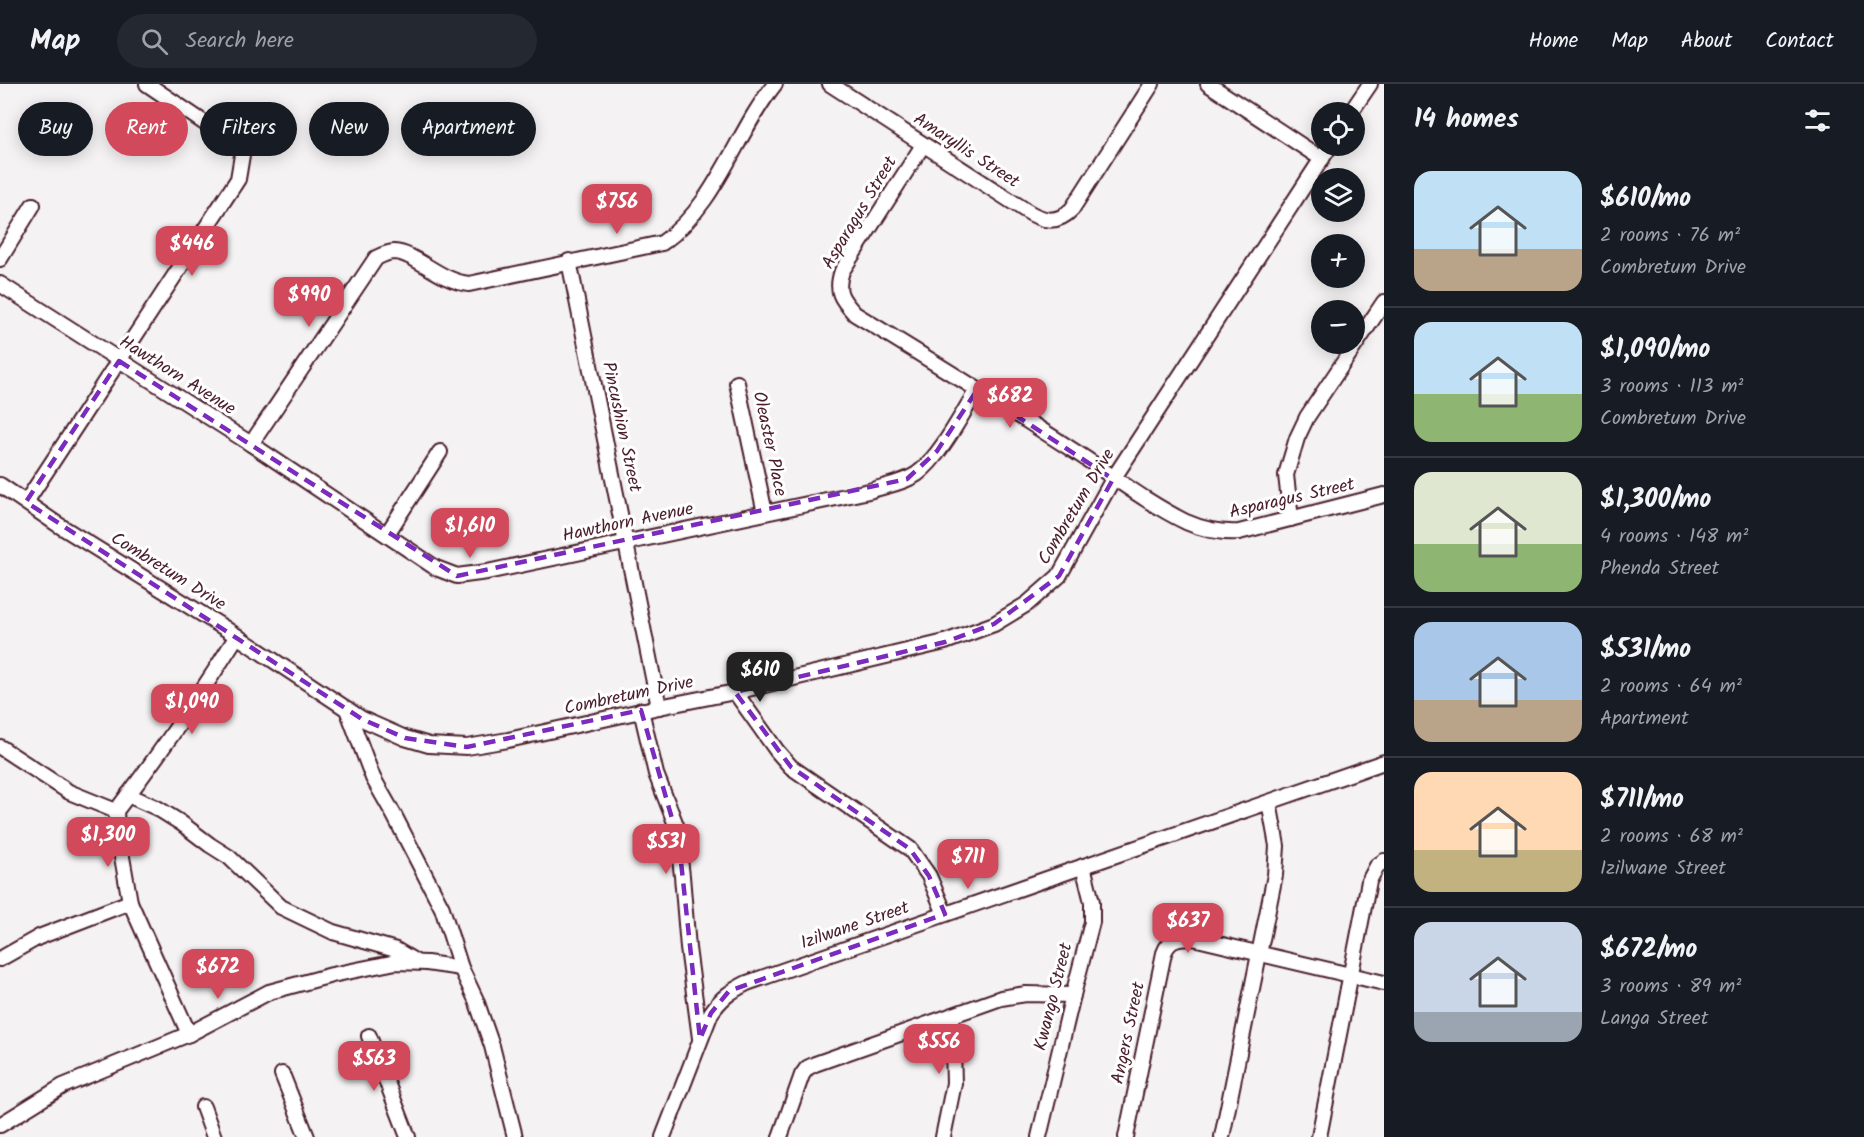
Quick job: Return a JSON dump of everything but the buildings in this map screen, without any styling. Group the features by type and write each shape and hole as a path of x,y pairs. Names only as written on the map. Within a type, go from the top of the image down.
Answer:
{"street":[{"path":"27,502 238,179 243,149 147,84"},
{"path":"251,444 376,258 395,252 444,278 456,283 469,284 662,243 677,232 716,182 776,84"},
{"name":"Amaryllis Street","path":"830,84 1037,218 1054,220 1067,214 1072,208 1152,84"},
{"path":"1208,84 1322,159"},
{"path":"1358,102 1370,84"},
{"name":"Asparagus Street","path":"923,145 842,271 838,288 846,305 855,314 1073,450 1113,479 1185,521 1222,533 1239,532 1384,495"},
{"name":"Combretum Drive","path":"0,485 57,524 237,636 362,719 405,738 429,745 468,747 508,740 735,693 945,642 994,624 1027,604 1059,576 1113,479 1324,156"},
{"path":"0,259 33,205"},
{"name":"Pincushion Street","path":"569,261 659,707"},
{"name":"Hawthorn Avenue","path":"0,284 251,444 436,568 457,576 468,576 765,513 869,490 907,479 918,473 947,438 977,390"},
{"path":"1291,519 1286,475 1297,438 1307,417 1384,302"},
{"name":"Oleaster Place","path":"737,383 765,513"},
{"path":"387,534 440,452"},
{"path":"189,1034 130,902 116,811 154,761 237,636"},
{"path":"735,693 791,767 910,849 930,876 945,914"},
{"path":"347,709 373,778 442,908 461,968 476,1000 492,1046 515,1137"},
{"path":"641,711 656,774 677,834 700,1039"},
{"path":"0,747 69,792 116,811"},
{"name":"Izilwane Street","path":"663,1137 711,1013 729,991 1384,762"},
{"path":"129,795 158,808 229,856 281,907 333,932 396,950 418,963"},
{"path":"1222,1137 1277,859 1277,846 1269,802"},
{"path":"1319,1137 1369,881 1372,872 1384,861"},
{"name":"Kwango Street","path":"1039,1137 1092,922 1092,902 1083,866"},
{"path":"0,959 39,937 130,902"},
{"name":"Angers Street","path":"1126,1137 1166,946 1178,938 1193,938 1384,983"},
{"path":"0,1125 63,1086 189,1034 269,992 396,962 461,968"},
{"path":"780,1137 807,1068 1014,995 1073,995"},
{"path":"943,1137 954,1083 952,1015"},
{"path":"369,1036 408,1137"},
{"path":"282,1074 307,1137"},
{"path":"203,1107 214,1137"}],"highlighted area":[{"path":"119,361 457,576 907,479 937,451 977,390 1113,479 1059,576 994,624 945,642 735,692 791,767 910,849 929,876 945,914 729,991 711,1013 700,1039 679,843 641,710 467,747 405,738 362,719 26,502"}]}
